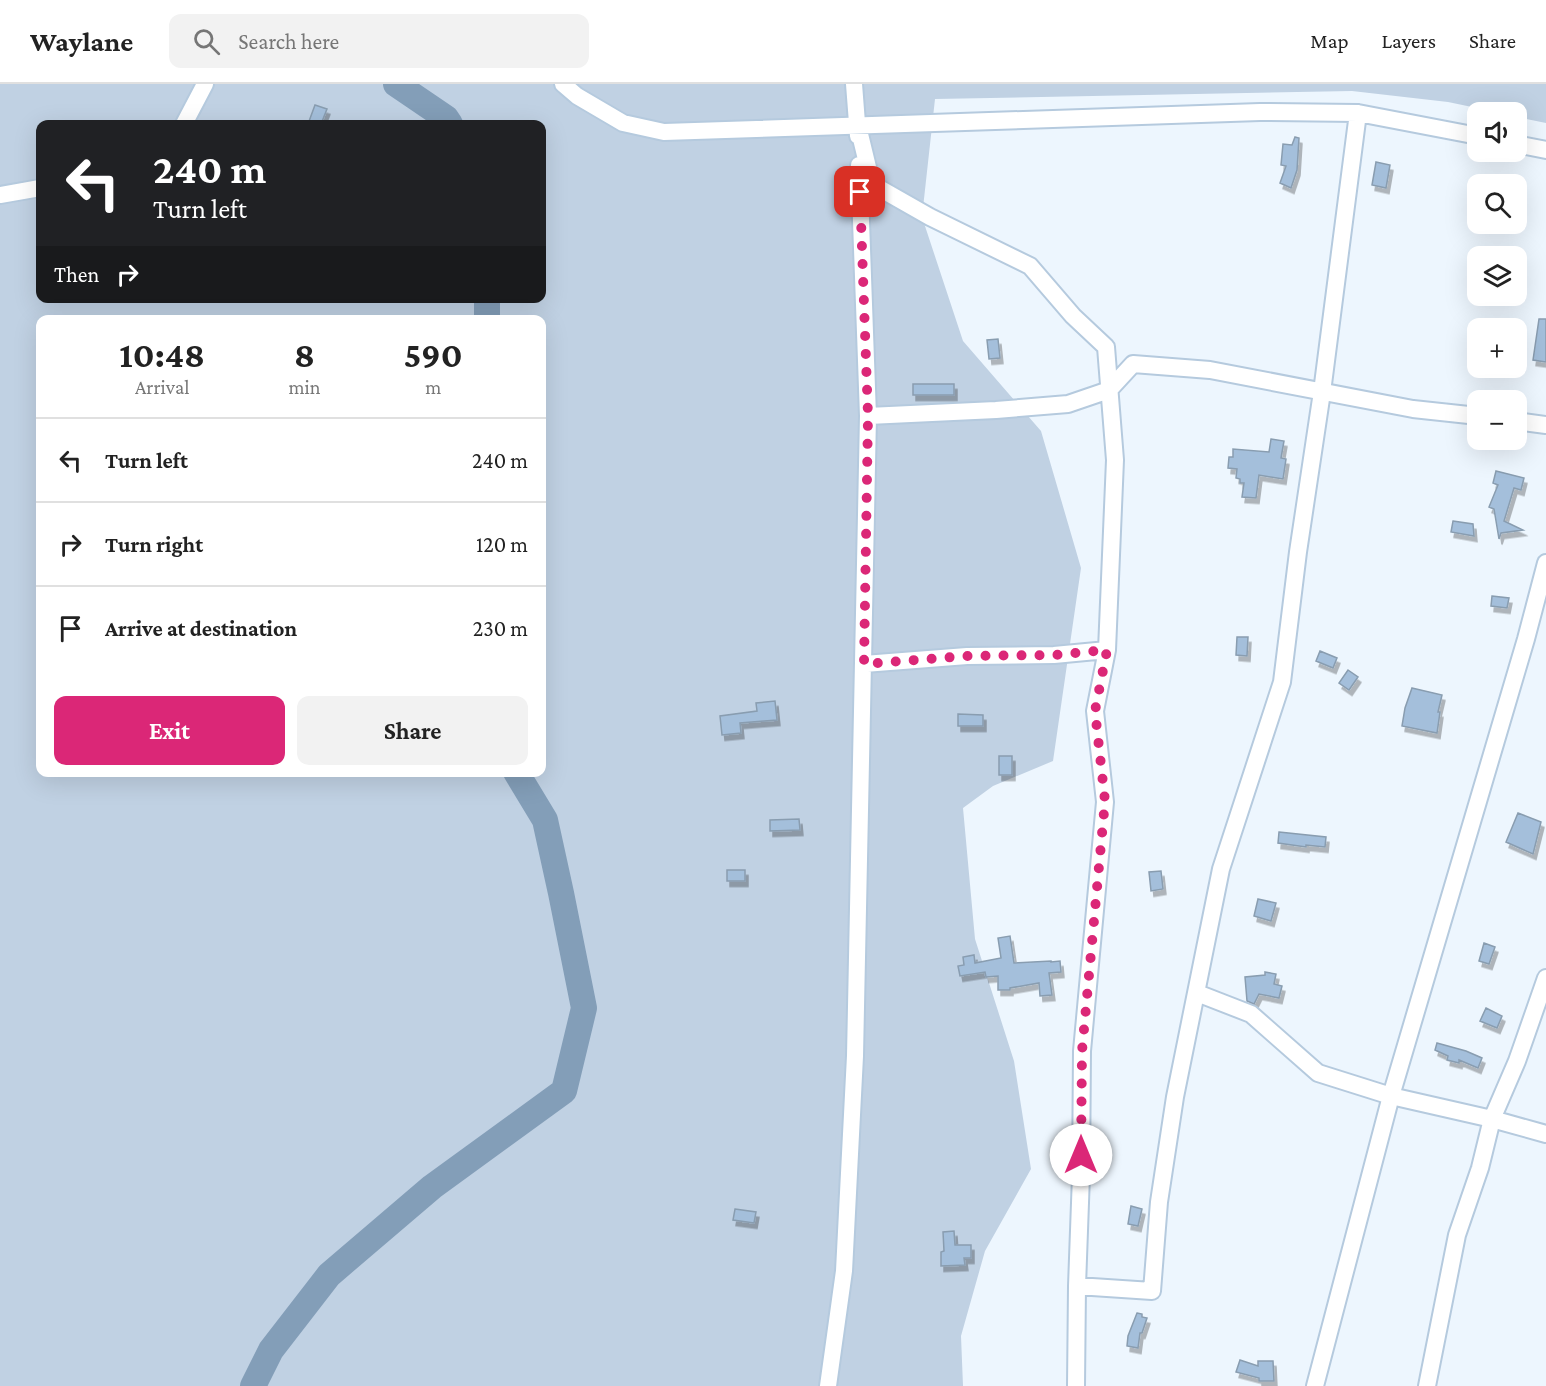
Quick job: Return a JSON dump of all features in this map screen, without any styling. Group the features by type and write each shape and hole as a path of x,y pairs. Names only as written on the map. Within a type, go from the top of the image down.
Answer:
{"street":[{"path":"186,120 205,84"},
{"path":"563,84 577,96 622,123 664,132 1260,112 1358,113 1467,134"},
{"path":"828,1386 844,1271 855,1056 864,664 868,416 858,126 854,84"},
{"path":"1077,1286 1152,1291 1159,1202 1175,1097 1221,869 1282,682 1358,113"},
{"path":"858,126 872,184 930,217 1030,266 1073,316 1106,347 1116,460 1107,650 1095,711 1105,801 1082,1051 1076,1386"},
{"path":"1527,146 1546,150"},
{"path":"0,195 36,189"},
{"path":"868,416 1068,405 1110,390 1133,364 1210,370 1413,409 1467,416"},
{"path":"1527,422 1546,425"},
{"path":"1315,1386 1391,1096 1526,639 1546,562"},
{"path":"864,664 967,656 1054,655 1107,650"},
{"path":"1427,1386 1457,1235 1480,1168 1492,1119 1517,1061 1546,978"},
{"path":"1197,993 1251,1014 1317,1073 1391,1096 1546,1134"}],"shaded area":[{"path":"0,84 1546,84 1546,123 1527,119 1527,102 1467,102 1467,106 1352,91 935,99 922,217 963,341 1041,431 1081,568 1053,761 993,786 963,808 975,939 1014,1061 1031,1169 985,1251 961,1336 963,1386 0,1386"}],"building":[{"path":"315,105 327,109 323,120 309,120"},
{"path":"1295,137 1299,138 1297,170 1291,188 1280,183 1286,166 1281,165 1283,144 1292,145"},
{"path":"1376,162 1390,165 1386,188 1372,185"},
{"path":"1539,319 1546,319 1546,362 1533,360"},
{"path":"998,339 1000,358 989,359 987,340"},
{"path":"913,384 954,384 954,395 913,395"},
{"path":"1271,439 1284,441 1281,458 1286,459 1283,479 1259,475 1256,498 1242,497 1244,483 1240,483 1240,479 1236,478 1237,469 1228,468 1229,457 1233,457 1233,449 1269,452"},
{"path":"1496,471 1524,478 1521,490 1514,488 1504,521 1523,530 1501,533 1499,539 1494,509 1489,507 1498,485 1493,483"},
{"path":"1453,521 1473,524 1474,536 1451,532"},
{"path":"1492,596 1509,598 1507,608 1491,606"},
{"path":"1237,637 1248,637 1247,656 1236,655"},
{"path":"1320,651 1337,658 1333,668 1316,661"},
{"path":"1348,670 1358,677 1349,690 1339,683"},
{"path":"1412,688 1442,695 1437,733 1402,726"},
{"path":"775,701 777,720 740,723 741,733 722,735 720,716 757,711 756,703"},
{"path":"958,714 983,715 983,726 958,726"},
{"path":"999,756 1012,756 1012,775 999,775"},
{"path":"1518,813 1541,822 1533,854 1506,842"},
{"path":"799,819 800,830 770,831 770,820"},
{"path":"1279,832 1326,837 1325,847 1278,843"},
{"path":"727,870 745,870 745,881 727,881"},
{"path":"1161,871 1163,889 1151,891 1149,872"},
{"path":"1258,899 1276,903 1271,921 1254,916"},
{"path":"1010,936 1014,963 1060,961 1061,972 1049,973 1052,995 1040,996 1039,983 1010,988 1010,990 998,990 998,976 986,977 985,972 960,976 958,966 964,965 963,957 974,955 975,963 1001,958 998,938"},
{"path":"1484,943 1495,947 1489,964 1479,961"},
{"path":"1265,972 1276,974 1274,984 1282,986 1279,998 1259,994 1254,1004 1247,1001 1245,977 1265,975"},
{"path":"1486,1008 1502,1016 1497,1028 1480,1021"},
{"path":"1437,1043 1482,1058 1478,1068 1459,1060 1459,1063 1447,1060 1448,1056 1435,1050"},
{"path":"1131,1206 1142,1209 1138,1226 1128,1224"},
{"path":"735,1209 756,1212 754,1223 733,1220"},
{"path":"954,1231 955,1245 971,1245 971,1258 964,1258 965,1265 941,1266 941,1252 944,1251 943,1232"},
{"path":"1137,1313 1147,1318 1142,1333 1140,1333 1138,1348 1127,1346 1128,1336"},
{"path":"1240,1360 1258,1366 1258,1361 1273,1361 1274,1381 1259,1381 1259,1378 1236,1372"}],"waterway":[{"path":"396,84 447,120"},
{"path":"487,303 487,315"},
{"path":"253,1386 271,1350 329,1275 432,1187 564,1091 584,1008 545,820 519,777"}],"route":[{"path":"860,192 868,416 864,664 967,656 1054,655 1107,650 1095,711 1105,801 1082,1051 1081,1155"}]}
